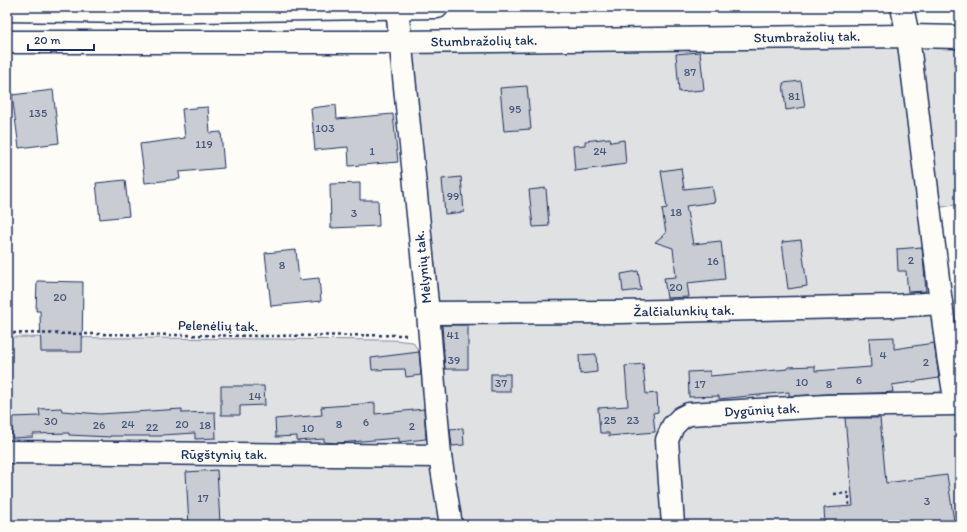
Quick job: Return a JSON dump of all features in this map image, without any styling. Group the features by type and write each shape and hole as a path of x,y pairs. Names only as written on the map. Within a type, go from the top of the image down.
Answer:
{"street":[{"path":"7,10 96,9 131,12 437,7"},
{"path":"902,7 908,36 941,303 954,356"},
{"name":"Mėlynių tak.","path":"397,8 428,313 440,456 451,525"},
{"name":"Stumbražolių tak.","path":"7,42 400,42 908,36 960,37"},
{"name":"Žalčialunkių tak.","path":"428,313 619,312 893,306 941,303"},
{"name":"Dygūnių tak.","path":"673,525 667,440 673,426 681,418 690,414 827,406 956,404 954,356"},
{"name":"Rūgštynių tak.","path":"7,452 440,456"}],"path":[{"name":"Pelenėlių tak.","path":"7,333 264,336 430,334"},
{"path":"834,494 849,493 849,506"}],"shaded area":[{"path":"894,43 901,49 930,297 433,307 411,51"},
{"path":"917,48 960,48 960,204 937,208"},
{"path":"931,309 943,388 938,393 675,417 665,520 586,525 454,525 433,318"},
{"path":"7,337 393,340 413,342 419,352 428,446 7,444"},
{"path":"960,412 960,525 680,525 677,438 685,425 696,421"},
{"path":"7,462 376,464 433,467 442,525 7,525"}],"building":[{"path":"700,52 704,90 679,92 676,54"},
{"path":"801,81 805,107 786,110 783,83"},
{"path":"527,86 531,129 504,131 500,88"},
{"path":"53,90 59,143 19,148 12,95"},
{"path":"336,105 337,119 393,114 398,162 349,166 348,147 315,150 311,108"},
{"path":"208,107 210,133 221,132 224,168 179,172 180,179 145,183 140,144 185,138 182,109"},
{"path":"610,138 611,142 624,140 626,164 575,171 573,146 585,145 585,141"},
{"path":"681,168 684,189 712,186 715,202 686,206 693,244 721,241 725,279 687,283 689,297 667,298 664,278 676,277 673,248 655,242 666,233 662,209 667,208 661,171"},
{"path":"461,177 464,212 445,214 442,179"},
{"path":"125,180 129,216 100,219 96,183"},
{"path":"360,183 360,200 378,200 379,226 331,228 330,184"},
{"path":"546,188 549,226 533,227 529,190"},
{"path":"801,240 807,286 788,289 782,242"},
{"path":"922,247 926,291 908,292 906,271 898,271 897,249"},
{"path":"296,250 299,280 319,278 321,301 271,306 265,253"},
{"path":"638,271 641,290 623,292 621,274"},
{"path":"37,281 83,282 82,352 41,352 40,311 36,311"},
{"path":"442,325 468,325 468,369 445,369"},
{"path":"894,337 894,349 934,343 939,378 892,385 893,392 789,396 789,392 719,399 719,396 689,397 688,372 710,371 710,376 788,369 788,367 815,366 815,371 871,367 869,338"},
{"path":"419,352 421,375 406,377 405,369 372,370 371,358"},
{"path":"596,354 597,372 580,374 579,355"},
{"path":"643,364 646,394 657,393 658,412 653,413 655,432 609,436 609,433 600,433 598,408 628,406 625,366"},
{"path":"491,374 510,374 510,392 491,392"},
{"path":"221,386 264,386 265,405 240,406 240,415 221,415"},
{"path":"375,403 375,414 424,409 426,439 399,442 399,438 338,443 324,442 324,439 297,441 297,436 276,437 275,419 322,415 321,407"},
{"path":"61,408 62,411 100,414 182,409 182,413 215,412 216,438 195,439 195,433 162,436 110,437 69,435 69,433 33,434 33,437 12,438 12,417 40,416 39,409"},
{"path":"845,418 880,418 886,483 947,475 954,521 938,523 939,525 825,525 824,508 853,506"},
{"path":"463,428 464,445 452,446 450,429"},
{"path":"217,470 220,523 189,525 186,472"}]}
